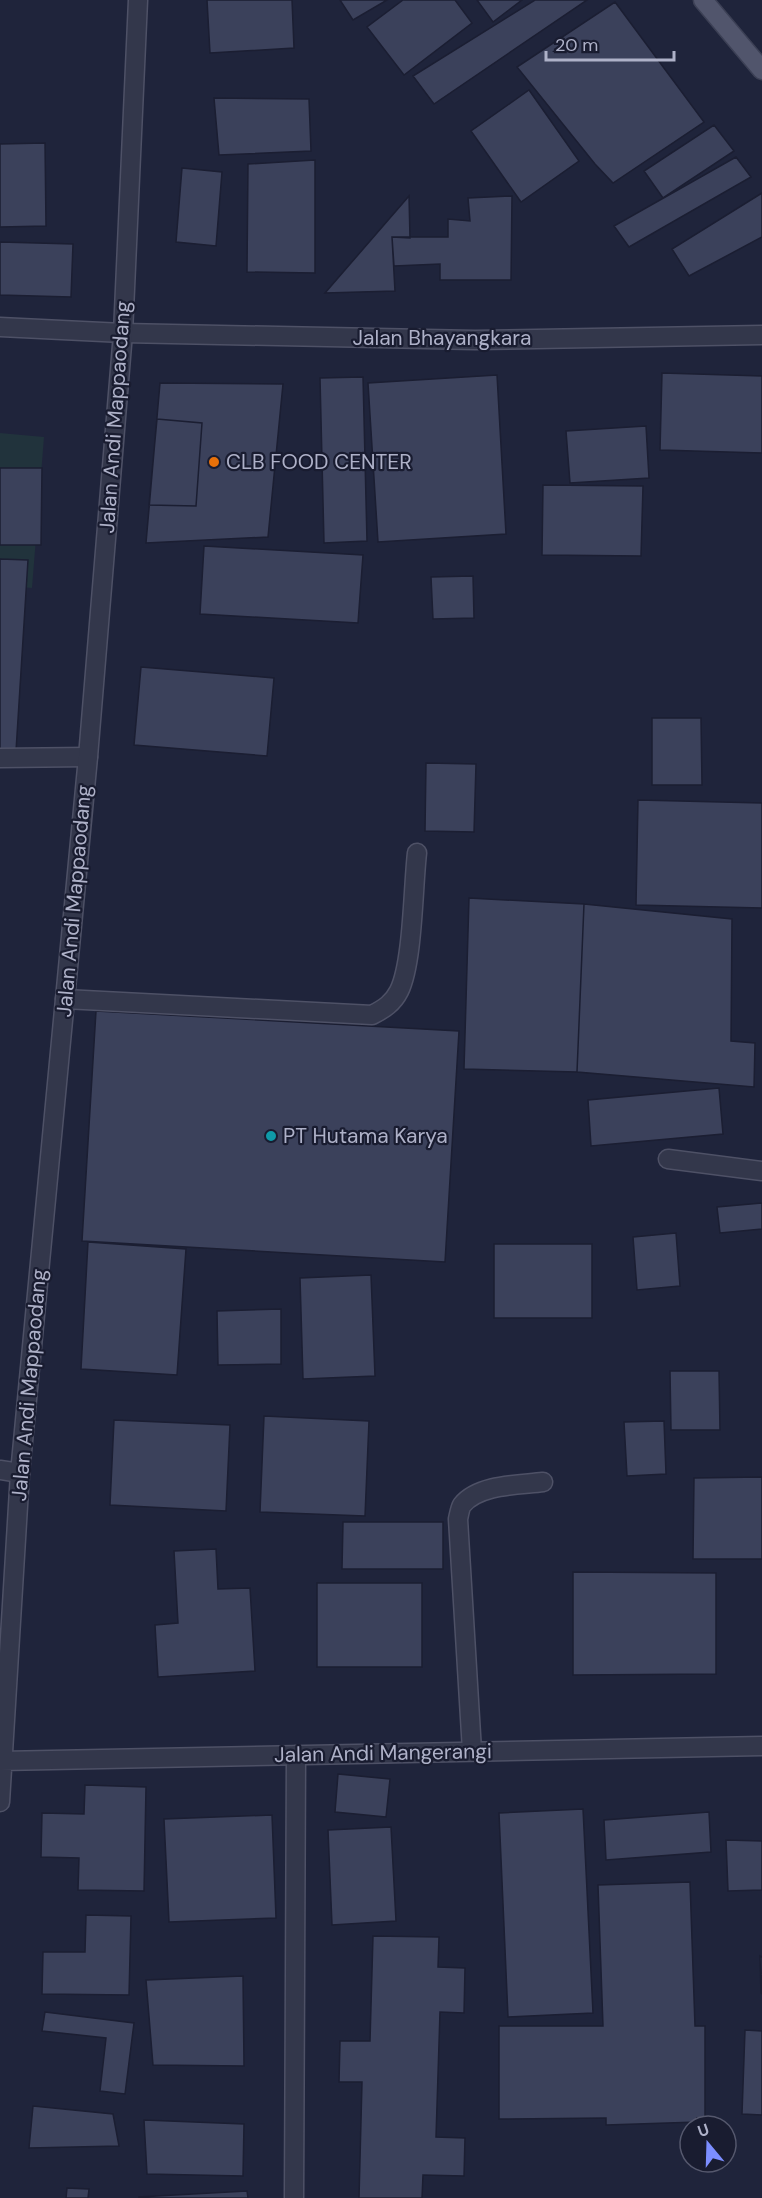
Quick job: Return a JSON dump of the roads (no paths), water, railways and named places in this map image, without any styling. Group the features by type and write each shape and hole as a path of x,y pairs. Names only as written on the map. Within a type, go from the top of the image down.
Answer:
{"main road":[{"path":"703,0 762,70"}],"street":[{"name":"Jalan Andi Mappaodang","path":"0,1802 20,1473 88,756 123,333 138,0"},
{"name":"Jalan Bhayangkara","path":"0,327 123,333 475,340 762,335"},
{"path":"0,758 88,756"},
{"path":"65,999 372,1015 389,1006 399,991 406,972 417,853"},
{"path":"668,1160 762,1171"},
{"path":"0,1470 20,1473"},
{"path":"472,1751 458,1519 462,1506 477,1495 498,1488 543,1482"},
{"name":"Jalan Andi Mangerangi","path":"2,1761 762,1746"},
{"path":"294,2198 296,1755"}],"place":[{"name":"CLB FOOD CENTER","path":"214,462"},
{"name":"PT Hutama Karya","path":"271,1136"}]}
